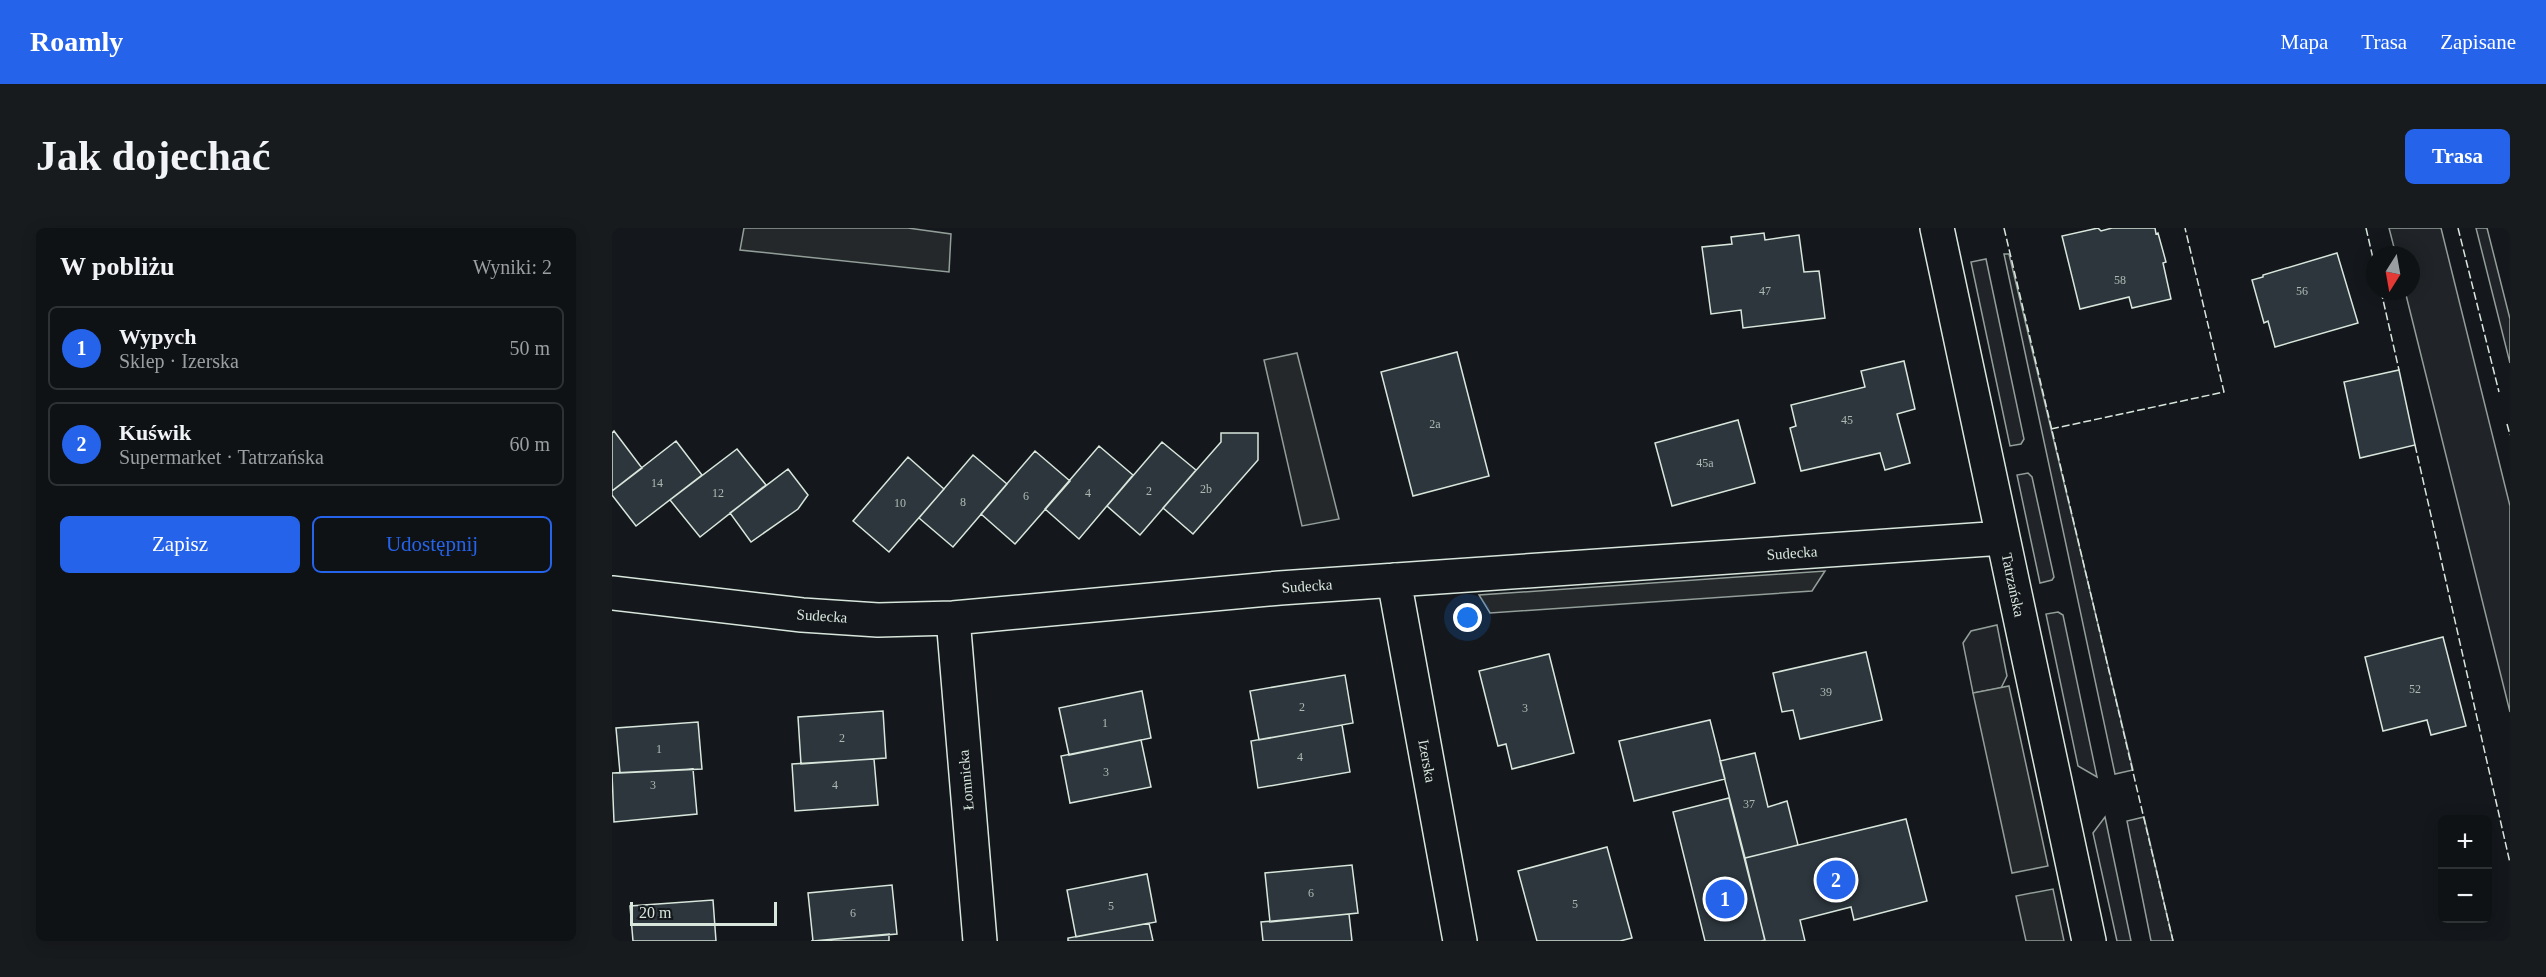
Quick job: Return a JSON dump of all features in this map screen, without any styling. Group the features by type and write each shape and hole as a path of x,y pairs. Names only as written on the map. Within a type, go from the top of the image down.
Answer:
{"street":[{"name":"Tatrzańska","path":"1937,228 2089,941"},
{"name":"Sudecka","path":"612,592 802,615 878,620 952,618 1280,588 2003,538"},
{"name":"Izerska","path":"1394,580 1460,941"},
{"name":"Łomnicka","path":"952,618 980,941"}],"shaded area":[{"path":"744,228 908,228 951,234 949,272 740,250"},
{"path":"2389,228 2441,228 2510,506 2510,712 2407,300 2420,300 2420,246 2394,246"},
{"path":"2476,228 2487,228 2510,319 2510,363"},
{"path":"2004,254 2009,254 2133,770 2115,774"},
{"path":"1986,259 2024,439 2021,444 2010,446 1971,262"},
{"path":"1297,353 1339,519 1302,526 1264,360"},
{"path":"2028,473 2032,477 2054,577 2052,580 2040,583 2017,475"},
{"path":"1825,571 1812,591 1490,613 1479,595"},
{"path":"2058,612 2063,615 2097,777 2078,766 2046,614"},
{"path":"1997,625 2007,676 2001,688 1973,693 1963,643 1971,631"},
{"path":"2009,686 2048,866 2012,873 1973,693"},
{"path":"2105,817 2131,941 2117,941 2093,833"},
{"path":"2144,817 2173,941 2151,941 2127,821"},
{"path":"2053,889 2064,941 2026,941 2016,896"}],"building":[{"path":"2098,228 2101,231 2112,228 2155,228 2166,262 2163,263 2171,299 2132,308 2129,297 2080,309 2062,236"},
{"path":"1764,233 1765,240 1799,235 1804,272 1819,271 1825,318 1743,328 1741,310 1711,314 1702,247 1732,244 1731,237"},
{"path":"2337,253 2358,323 2275,347 2268,321 2264,323 2252,280"},
{"path":"1457,352 1489,476 1413,496 1381,372"},
{"path":"1904,361 1915,409 1897,414 1910,463 1885,470 1880,453 1801,471 1790,428 1796,426 1791,405 1865,387 1861,371"},
{"path":"2399,370 2415,445 2360,458 2344,382"},
{"path":"1738,420 1755,483 1672,506 1655,443"},
{"path":"614,431 642,468 612,491 612,433"},
{"path":"1221,433 1258,433 1258,460 1193,534 1163,508 1221,442"},
{"path":"676,441 702,475 636,526 612,495 612,491"},
{"path":"1162,442 1196,470 1140,535 1107,506"},
{"path":"1099,446 1133,475 1079,539 1045,509"},
{"path":"737,449 766,485 700,537 670,500"},
{"path":"1035,451 1070,481 1015,544 981,514"},
{"path":"973,455 1007,484 953,547 919,518"},
{"path":"908,457 944,489 889,552 853,521"},
{"path":"788,469 808,495 798,509 751,542 730,513"},
{"path":"2443,637 2466,726 2431,735 2427,720 2383,731 2365,657"},
{"path":"1866,652 1882,720 1800,739 1793,710 1782,712 1773,673"},
{"path":"1549,654 1574,753 1512,769 1506,744 1498,746 1479,671"},
{"path":"1345,675 1353,723 1259,740 1250,691"},
{"path":"1142,691 1151,738 1069,755 1059,708"},
{"path":"883,711 886,758 801,764 798,717"},
{"path":"1710,720 1725,779 1634,801 1619,741"},
{"path":"698,722 702,769 620,773 616,728"},
{"path":"1342,725 1350,772 1258,788 1251,741"},
{"path":"1141,740 1151,787 1070,803 1061,756"},
{"path":"1755,753 1768,807 1787,801 1798,845 1745,858 1720,761"},
{"path":"874,759 878,805 795,811 792,764"},
{"path":"693,769 697,814 614,822 612,773"},
{"path":"1729,798 1765,940 1761,941 1705,941 1673,812"},
{"path":"1906,819 1927,901 1854,920 1851,907 1800,920 1805,941 1765,941 1745,858"},
{"path":"1607,847 1632,938 1620,941 1537,941 1518,871"},
{"path":"1352,865 1358,913 1270,922 1265,873"},
{"path":"1147,874 1156,922 1076,937 1067,890"},
{"path":"892,885 897,934 813,941 808,893"},
{"path":"713,900 716,941 633,941 630,906"},
{"path":"1349,914 1352,941 1263,941 1261,922"},
{"path":"1149,923 1153,941 1068,941 1068,938"},
{"path":"889,934 889,941 813,941"}],"fence":[{"path":"2004,228 2173,941"},
{"path":"2051,429 2224,392 2185,228"},
{"path":"2366,228 2370,246"},
{"path":"2458,228 2499,392"},
{"path":"2383,300 2399,370"},
{"path":"2507,424 2510,435"},
{"path":"2415,445 2510,863"}],"place":[{"name":"Kuświk","path":"1836,880"},
{"name":"Wypych","path":"1725,899"}]}
